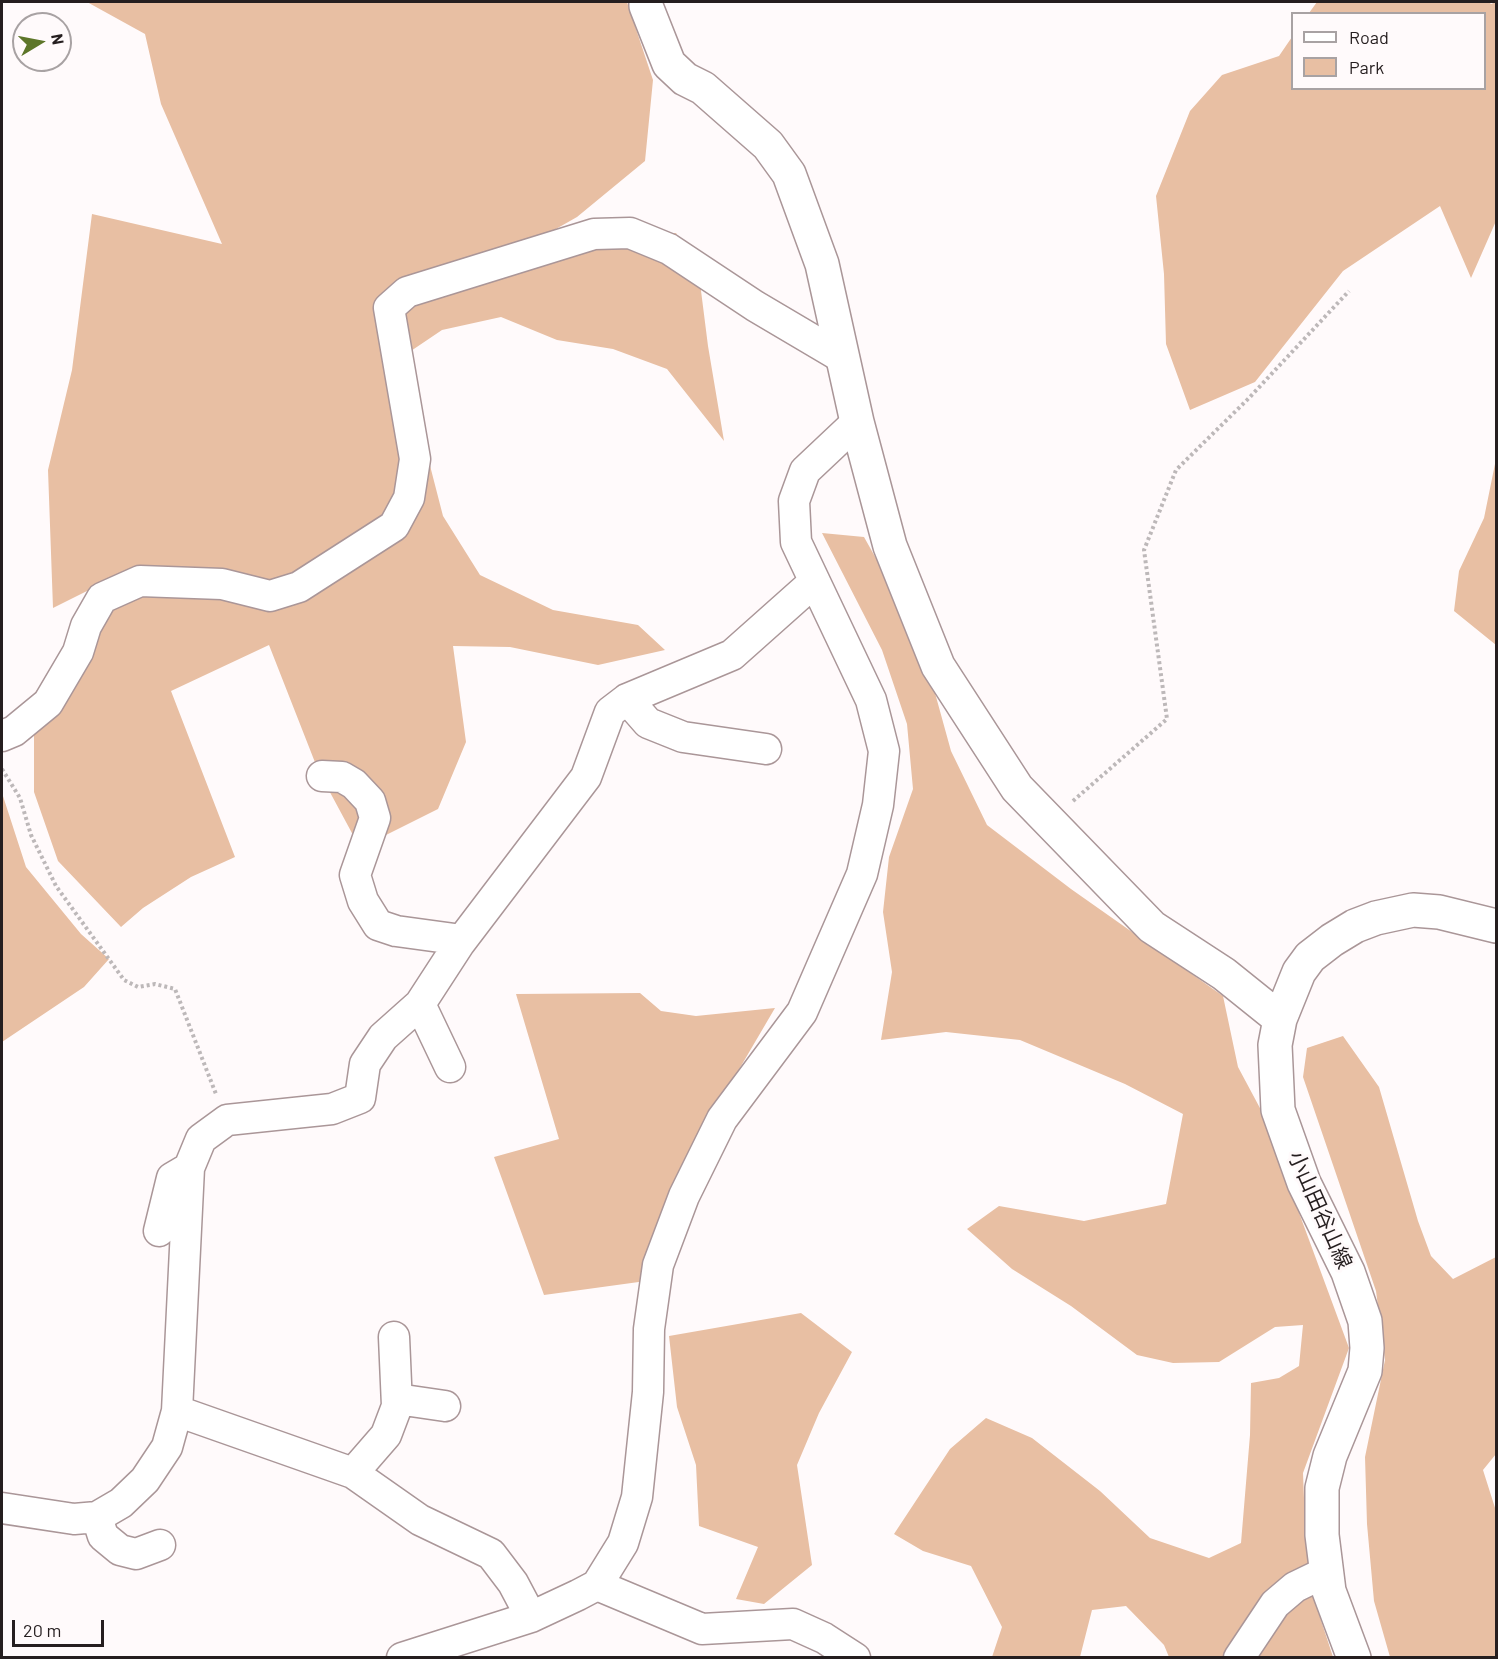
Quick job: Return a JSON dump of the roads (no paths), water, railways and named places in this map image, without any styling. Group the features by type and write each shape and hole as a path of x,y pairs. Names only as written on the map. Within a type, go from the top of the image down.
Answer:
{"street":[{"path":"646,2 669,64 685,79 703,88 768,145 789,174 822,264 857,422 890,546 938,666 1017,788 1152,927 1224,975 1280,1019"},
{"path":"2,736 14,730 48,703 78,652 86,626 102,598 140,581 222,584 270,596 299,587 394,526 410,498 416,459 389,309 407,292 594,234 630,233 669,249 755,306 843,358"},
{"path":"402,1658 531,1617 597,1585 623,1543 638,1497 648,1392 649,1329 658,1265 684,1196 722,1119 802,1012 862,874 878,805 884,751 871,700 796,542 794,501 805,471 857,422"},
{"path":"2,1508 74,1519 97,1517 121,1503 145,1480 167,1447 177,1411 189,1168 201,1139 227,1120 332,1108 360,1098 365,1064 383,1037 420,1004 462,940 586,777 610,712 627,699 732,655 814,582"},
{"path":"627,699 648,723 683,737 766,749"},
{"path":"322,776 342,777 354,784 370,801 375,818 355,875 363,901 378,925 396,931 462,940"},
{"name":"小山田谷山線","path":"1354,1658 1329,1591 1322,1535 1322,1488 1330,1456 1365,1371 1367,1348 1365,1321 1348,1272 1304,1183 1278,1110 1275,1045 1280,1019 1299,972 1310,957 1355,926 1376,918 1413,910 1439,912 1497,926"},
{"path":"420,1004 450,1068"},
{"path":"159,1231 172,1178 189,1168"},
{"path":"353,1473 386,1435 397,1406 394,1338"},
{"path":"397,1399 445,1406"},
{"path":"177,1411 353,1473 420,1520 491,1554 513,1583 531,1617"},
{"path":"97,1517 104,1536 120,1550 136,1554 160,1545"},
{"path":"1239,1658 1275,1604 1295,1587 1326,1572"},
{"path":"597,1585 702,1629 794,1624 824,1638 855,1658"}]}
